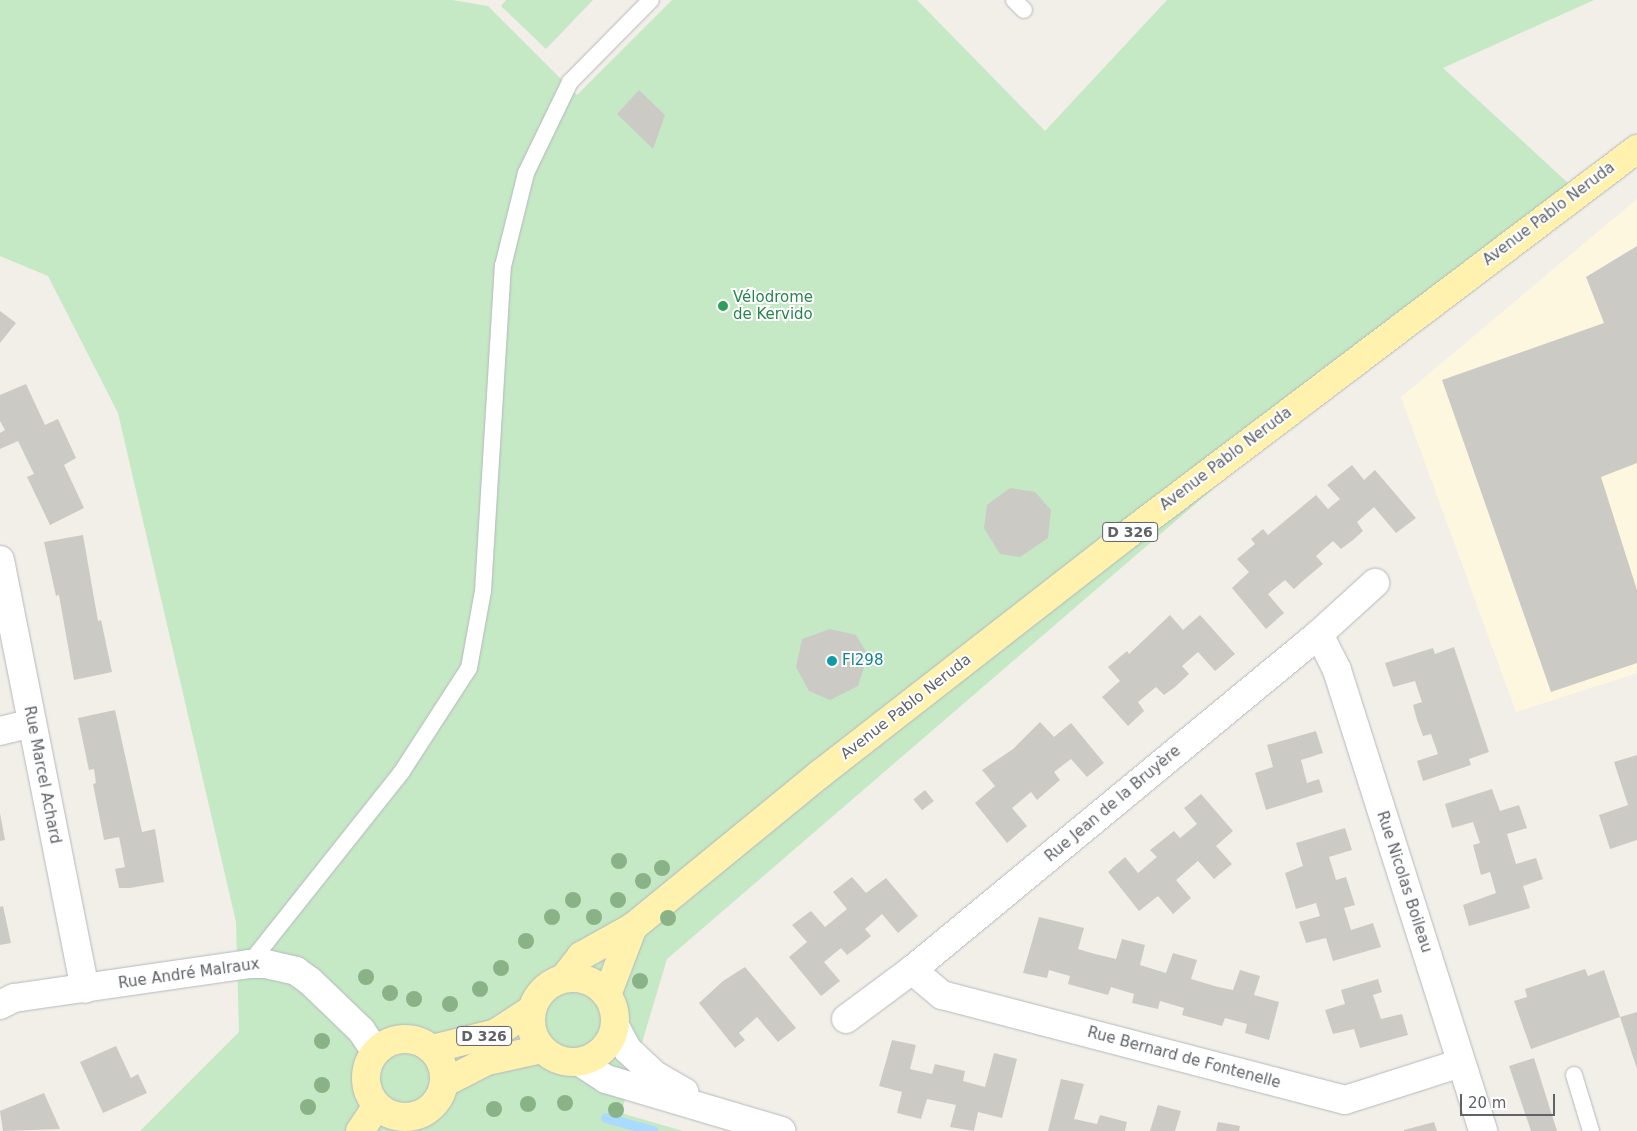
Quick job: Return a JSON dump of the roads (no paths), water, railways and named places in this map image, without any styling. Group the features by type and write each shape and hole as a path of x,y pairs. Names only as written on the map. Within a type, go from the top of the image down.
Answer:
{"main road":[{"name":"Avenue Pablo Neruda","path":"634,927 820,774 1127,535 1637,149"},
{"name":"D 326","path":"564,978 581,956 634,927"},
{"name":"D 326","path":"607,996 634,927"},
{"path":"564,978 592,982 607,996 615,1016 615,1026 604,1049 580,1062 553,1058 542,1049 530,1025 532,1010 540,992 564,978"},
{"name":"D 326","path":"432,1049 462,1044 496,1034 532,1010"},
{"path":"403,1038 422,1042 432,1049 444,1070 444,1083 440,1094 424,1113 399,1117 377,1106 370,1097 365,1073 375,1051 385,1043 403,1038"},
{"name":"D 326","path":"444,1083 487,1061 542,1049"},
{"path":"360,1131 377,1106"}],"street":[{"name":"Rue Marcel Achard","path":"0,560 85,989"},
{"name":"Rue Jean de la Bruyère","path":"846,1019 912,970 1319,634 1375,584"},
{"name":"Rue Nicolas Boileau","path":"1319,634 1336,670 1483,1131"},
{"path":"0,731 32,723"},
{"name":"Rue André Malraux","path":"0,1005 14,998 249,964 282,967 310,981 361,1030 375,1051"},
{"name":"Rue Bernard de Fontenelle","path":"912,970 942,995 1345,1100 1461,1062"},
{"path":"615,1026 628,1050 655,1075 719,1113"},
{"path":"580,1062 606,1079 781,1131"}],"lane":[{"path":"249,964 401,773 469,668 483,591 503,266 526,173 570,82 651,0"},
{"path":"1574,1075 1591,1131"}],"waterway":[{"path":"606,1118 653,1131"}],"place":[{"name":"Vélodrome de Kervido","path":"723,306"},
{"name":"Fl298","path":"832,661"}]}
